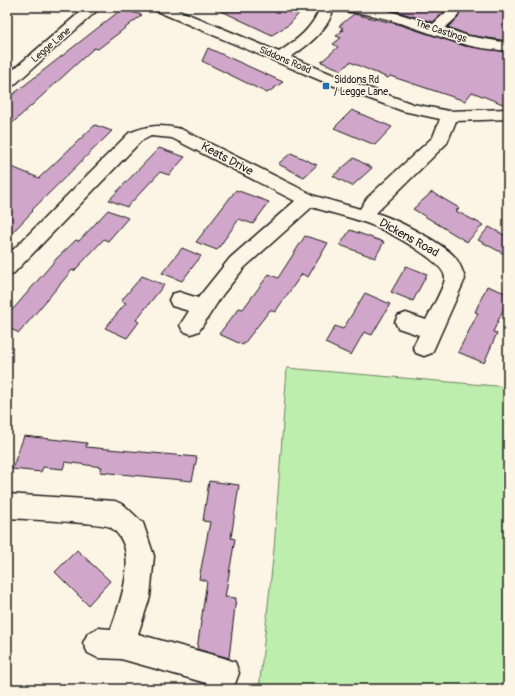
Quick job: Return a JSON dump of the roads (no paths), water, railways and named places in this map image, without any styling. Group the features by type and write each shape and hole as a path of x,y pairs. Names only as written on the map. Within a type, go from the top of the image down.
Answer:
{"street":[{"name":"Legge Lane","path":"7,83 94,7"},
{"name":"Siddons Road","path":"159,7 371,96 408,108 450,116 508,114"},
{"path":"280,58 312,34 323,21 327,7"},
{"name":"The Castings","path":"327,7 353,7 375,11 404,19 465,40 508,47"},
{"path":"435,30 452,14 454,7"},
{"path":"366,215 374,203 441,140 450,116"},
{"name":"Keats Drive","path":"7,268 129,142 141,134 149,131 166,131 183,136 308,200 366,215"},
{"path":"191,325 230,270 291,217 308,200"},
{"name":"Dickens Road","path":"366,215 394,227 437,252 454,270 455,279 427,338 406,322"},
{"path":"179,300 202,308"},
{"path":"7,506 115,514 134,532 141,556 136,597 109,644 224,673"}],"place":[{"name":"Siddons Rd / Legge Lane","path":"326,86"}]}
